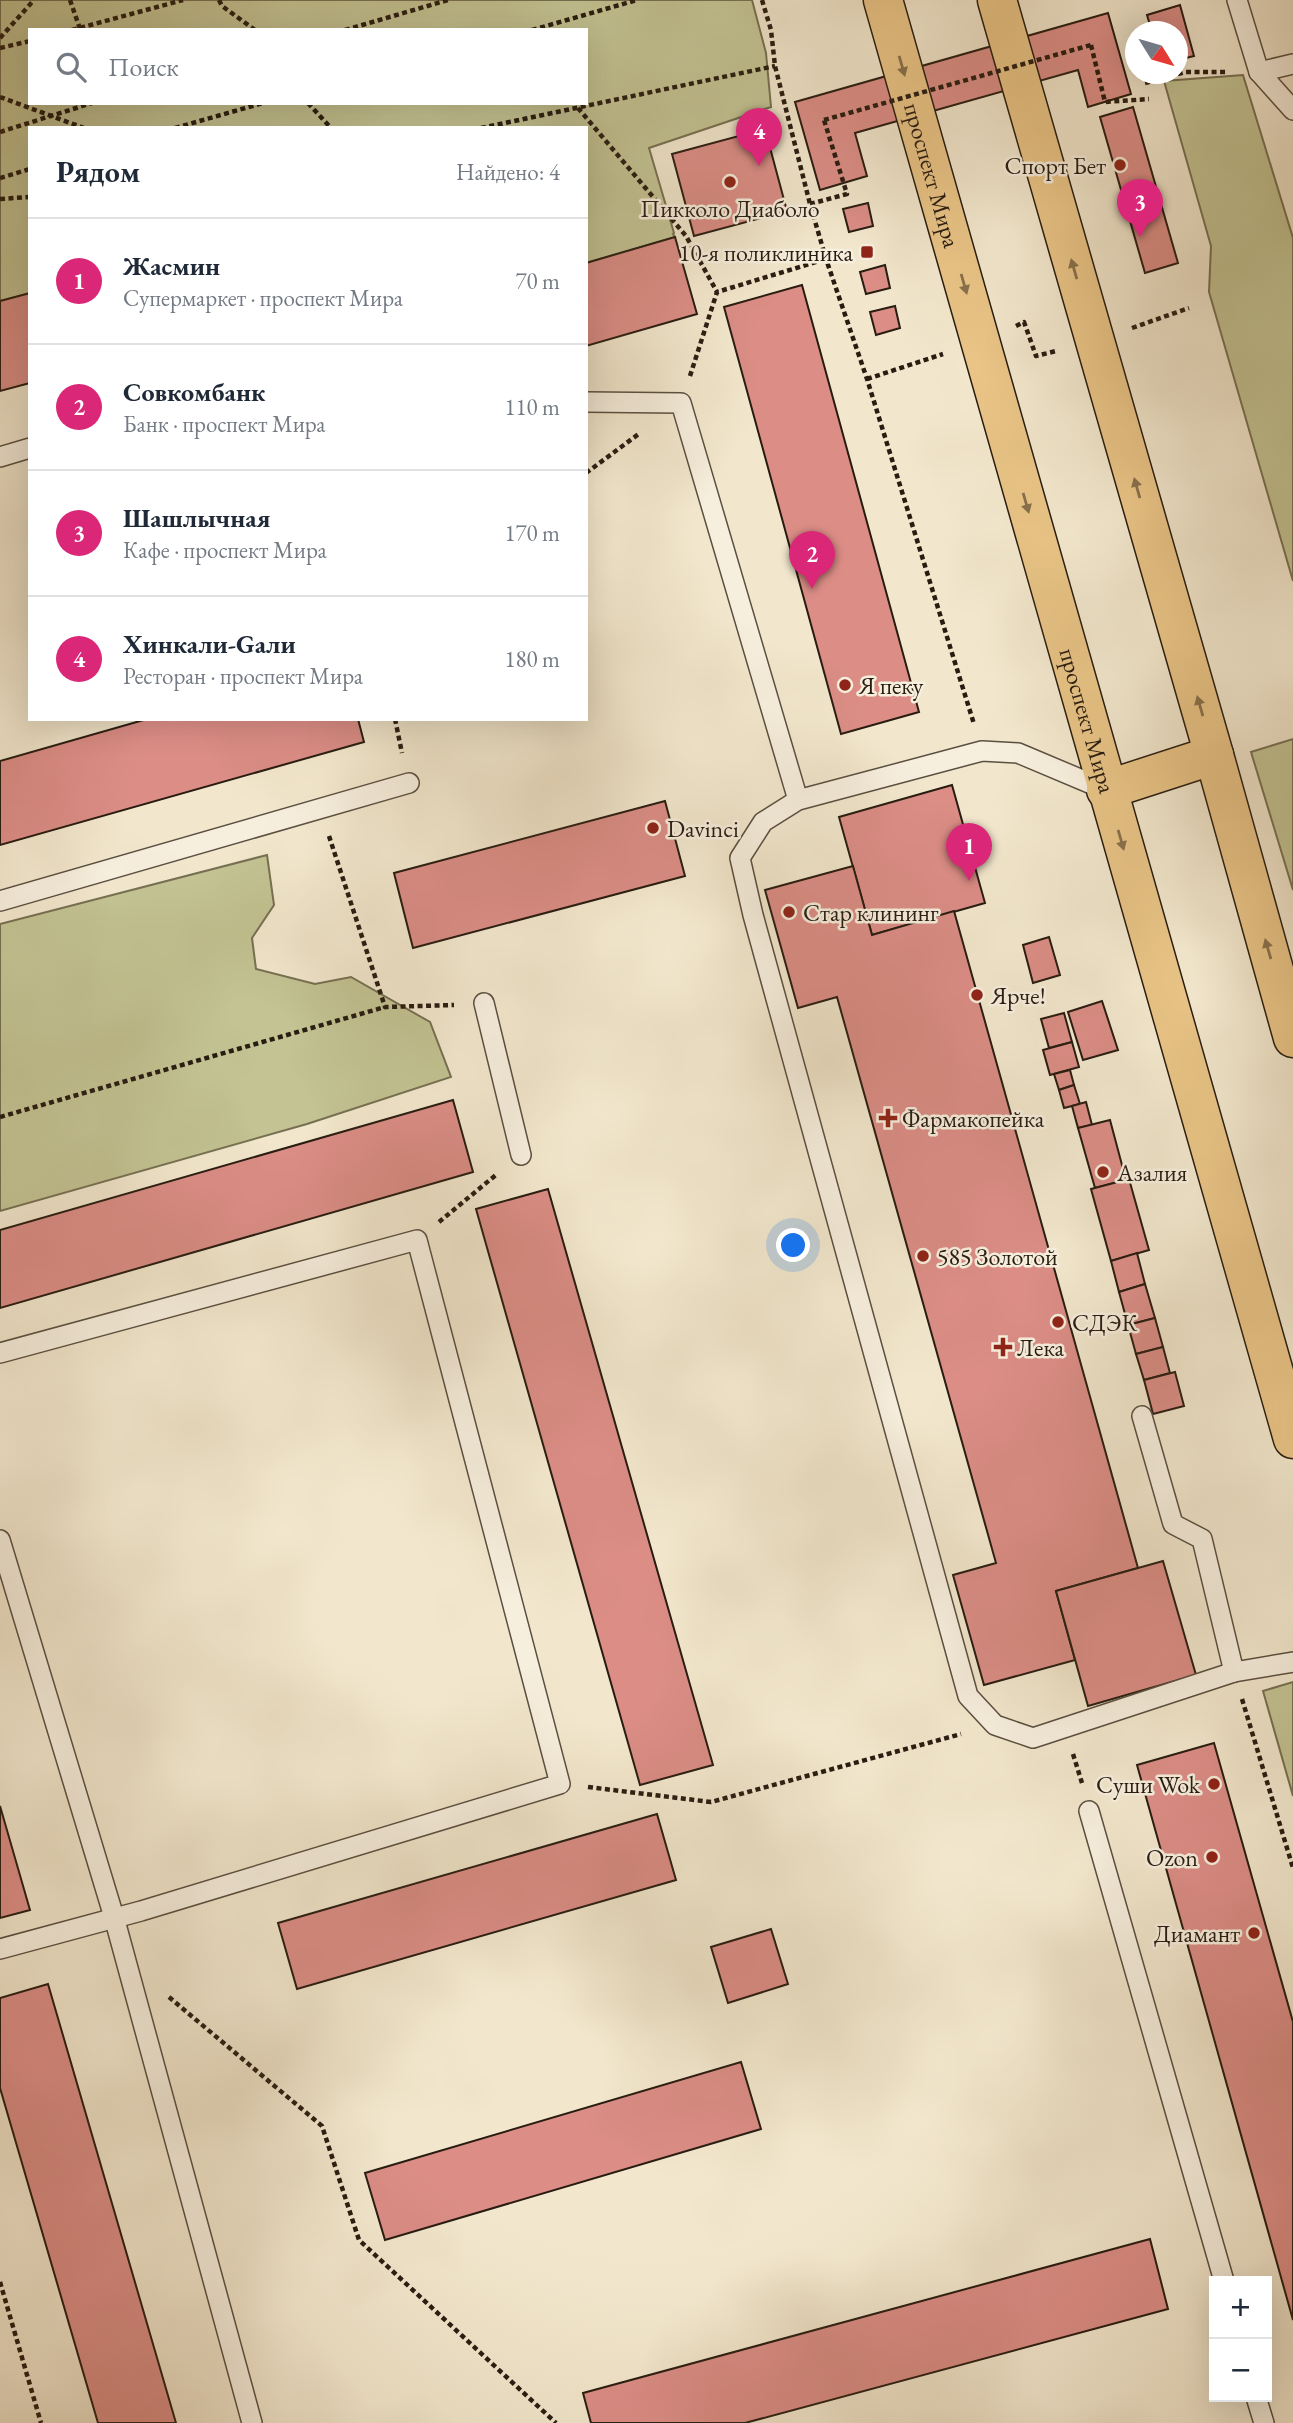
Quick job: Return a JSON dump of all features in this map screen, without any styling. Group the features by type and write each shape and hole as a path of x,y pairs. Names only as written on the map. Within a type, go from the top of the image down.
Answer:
{"main road":[{"name":"проспект Мира","path":"883,0 1293,1439"},
{"path":"997,0 1293,1038"},
{"path":"1106,790 1214,755"}],"lane":[{"path":"1237,0 1259,72 1293,110"},
{"path":"1259,72 1293,64"},
{"path":"588,402 681,403 798,800"},
{"path":"0,457 28,449"},
{"path":"1106,790 1018,753 982,751 798,800 763,822 740,858 753,915 968,1696 995,1725 1033,1738 1234,1672 1293,1662"},
{"path":"0,901 409,783"},
{"path":"484,1003 521,1155"},
{"path":"0,1353 417,1240 560,1784 0,1949"},
{"path":"1142,1416 1173,1524 1202,1539 1234,1672"},
{"path":"0,1540 114,1917 252,2423"},
{"path":"1090,1811 1223,2276"},
{"path":"1258,2402 1264,2423"}],"path":[{"path":"0,38 34,0"},
{"path":"70,0 79,28"},
{"path":"163,0 172,3"},
{"path":"83,28 183,0"},
{"path":"219,0 222,6 252,28"},
{"path":"352,28 448,0"},
{"path":"539,28 637,0"},
{"path":"762,0 771,30 775,66 826,259 867,379 982,751"},
{"path":"0,48 28,41"},
{"path":"810,204 847,194 824,120 1091,44 1105,102 1150,99"},
{"path":"588,105 775,66"},
{"path":"1188,72 1259,72"},
{"path":"0,97 79,126"},
{"path":"0,132 85,105"},
{"path":"182,126 256,105"},
{"path":"310,105 329,126"},
{"path":"490,126 588,105"},
{"path":"578,107 686,236 717,292 681,403 588,472"},
{"path":"0,178 28,170"},
{"path":"0,199 28,197"},
{"path":"717,292 826,259"},
{"path":"1131,328 1189,308"},
{"path":"1024,322 1036,356"},
{"path":"867,379 906,366"},
{"path":"320,808 384,1007"},
{"path":"0,1117 384,1007 484,1003"},
{"path":"417,1240 521,1155"},
{"path":"1234,1672 1293,1868"},
{"path":"560,1784 710,1802 995,1725"},
{"path":"1065,1727 1090,1811"},
{"path":"161,1990 322,2126 359,2240 556,2423"},
{"path":"0,2282 41,2423"}],"green space":[{"path":"0,0 752,0 766,53 771,107 649,148 675,237 588,262 588,126 28,126 28,294 0,301"},
{"path":"1243,75 1293,238 1293,581 1209,292 1211,246 1165,84 1188,84 1188,79"},
{"path":"1293,739 1293,890 1251,752"},
{"path":"267,855 274,905 252,938 256,969 315,984 351,977 430,1022 451,1077 307,1124 0,1211 0,924"},
{"path":"1293,1682 1293,1796 1263,1691"}],"building":[{"path":"1180,5 1184,21 1149,21 1147,15"},
{"path":"1108,13 1125,73 1125,84 1128,84 1131,94 1088,107 1078,70 855,133 867,176 820,190 795,102"},
{"path":"1188,34 1194,56 1188,58"},
{"path":"1133,107 1178,263 1145,273 1100,117"},
{"name":"Пикколо Диаболо","path":"765,129 787,211 694,236 672,154"},
{"path":"868,203 873,226 849,232 843,209"},
{"path":"675,237 697,314 588,345 588,262"},
{"path":"885,265 890,288 866,294 860,272"},
{"path":"802,285 919,712 841,734 724,307"},
{"path":"28,294 28,384 0,391 0,301"},
{"path":"895,306 900,328 876,335 870,312"},
{"path":"140,721 359,721 364,742 0,845 0,761"},
{"path":"952,785 985,903 872,935 839,817"},
{"path":"665,801 685,876 413,948 394,873"},
{"path":"853,866 872,935 954,911 1138,1568 1056,1591 1075,1660 984,1685 953,1575 996,1563 837,997 798,1008 765,890"},
{"path":"1049,937 1060,975 1033,983 1023,945"},
{"path":"1102,1001 1118,1050 1083,1060 1068,1012"},
{"path":"1064,1013 1072,1042 1049,1048 1041,1019"},
{"path":"1072,1042 1079,1067 1050,1075 1043,1050"},
{"path":"1070,1070 1074,1085 1059,1090 1054,1074"},
{"path":"1074,1085 1080,1104 1064,1108 1059,1090"},
{"path":"453,1100 473,1172 0,1308 0,1230"},
{"path":"1086,1102 1092,1125 1078,1128 1072,1106"},
{"path":"1110,1120 1126,1180 1095,1188 1078,1128"},
{"path":"1129,1179 1149,1250 1111,1261 1091,1189"},
{"path":"548,1189 713,1765 640,1785 476,1209"},
{"path":"1137,1253 1145,1284 1119,1292 1111,1261"},
{"path":"1145,1284 1155,1318 1128,1325 1119,1292"},
{"path":"1155,1318 1163,1347 1136,1354 1128,1325"},
{"path":"1163,1347 1170,1373 1144,1380 1136,1354"},
{"path":"1175,1372 1184,1406 1153,1414 1144,1380"},
{"path":"1163,1561 1196,1675 1088,1706 1056,1591"},
{"path":"1214,1743 1293,2022 1293,2320 1137,1765"},
{"path":"0,1806 30,1910 0,1918"},
{"path":"657,1814 676,1880 297,1989 278,1923"},
{"path":"771,1929 788,1984 728,2003 711,1947"},
{"path":"48,1984 176,2423 98,2423 0,2088 0,1998"},
{"path":"741,2062 761,2129 385,2240 365,2173"},
{"path":"1150,2239 1168,2309 745,2423 591,2423 583,2393"}],"place":[{"name":"Спорт Бет","path":"1120,165"},
{"name":"Хинкали-Gaли","path":"759,166"},
{"name":"Пикколо Диаболо","path":"730,182"},
{"name":"Шашлычная","path":"1140,237"},
{"name":"10-я поликлиника","path":"867,252"},
{"name":"Совкомбанк","path":"812,589"},
{"name":"Я пеку","path":"845,685"},
{"name":"Davinci","path":"653,828"},
{"name":"Жасмин","path":"969,881"},
{"name":"Стар клининг","path":"789,912"},
{"name":"Ярче!","path":"977,995"},
{"name":"Фармакопейка","path":"888,1118"},
{"name":"Азалия","path":"1103,1172"},
{"name":"585 Золотой","path":"923,1256"},
{"name":"СДЭК","path":"1058,1322"},
{"name":"Лека","path":"1003,1347"},
{"name":"Суши Wok","path":"1214,1784"},
{"name":"Ozon","path":"1212,1857"},
{"name":"Диамант","path":"1254,1933"}]}
